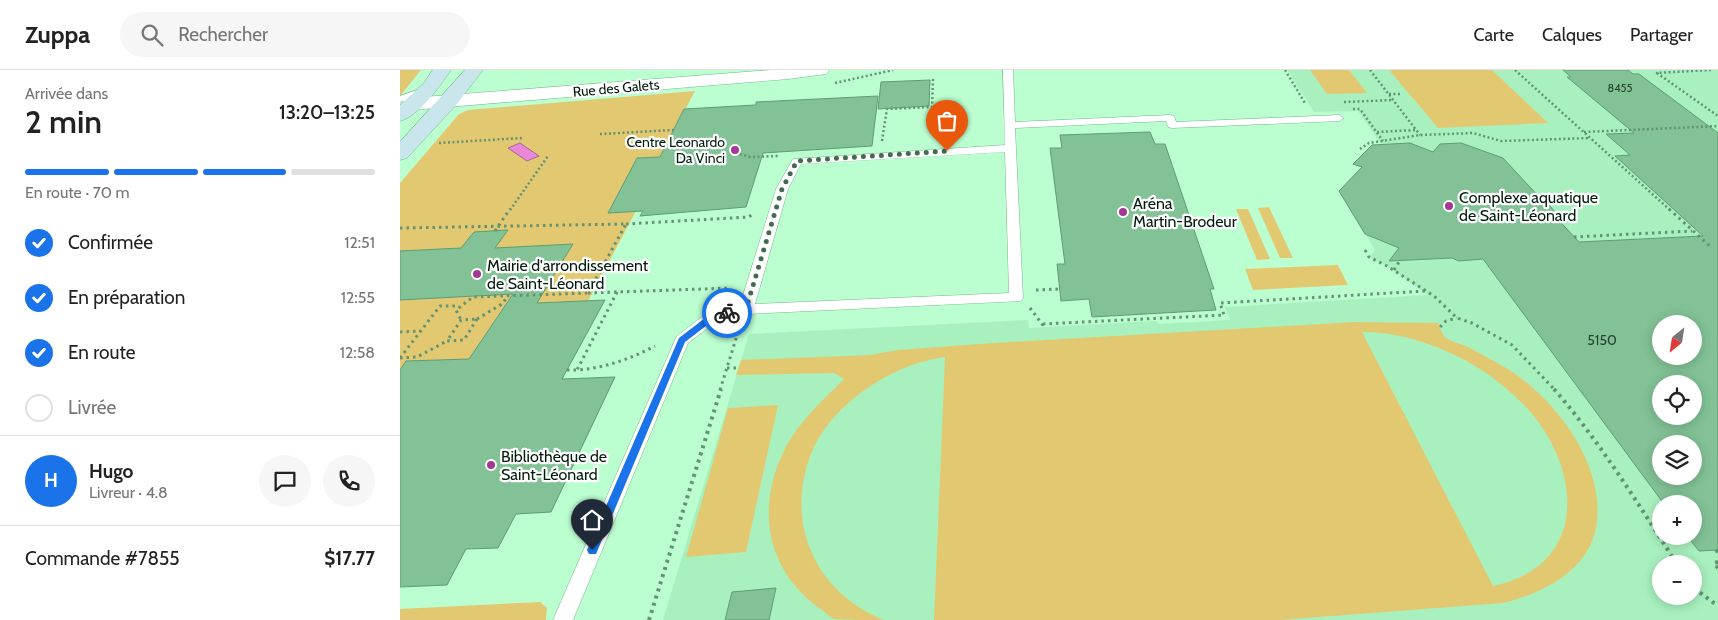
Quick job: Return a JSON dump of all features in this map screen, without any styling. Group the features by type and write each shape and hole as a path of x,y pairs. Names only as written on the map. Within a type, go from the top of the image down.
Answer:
{"main road":[{"path":"404,106 426,90 442,70"},
{"path":"404,149 449,101 474,70"}],"street":[{"name":"Rue des Galets","path":"404,106 653,78 800,73 820,70"}],"lane":[{"path":"563,620 682,340 712,317 746,309 1016,298 1008,70"},
{"path":"1010,125 1170,118 1172,125 1339,118"},
{"path":"746,309 782,189 797,161 1011,148"}],"path":[{"path":"1370,70 1420,135"},
{"path":"1515,70 1712,248"},
{"path":"1711,70 1657,72 1718,116"},
{"path":"879,146 882,144 887,109 932,107 933,79"},
{"path":"1389,94 1401,94"},
{"path":"1344,102 1393,100"},
{"path":"1360,109 1383,141"},
{"path":"1584,132 1718,126"},
{"path":"600,134 674,130"},
{"path":"1377,132 1417,130"},
{"path":"1360,149 1370,143 1420,135 1473,132 1501,141 1590,138"},
{"path":"404,149 522,138"},
{"path":"740,154 750,157 779,156"},
{"path":"495,231 548,156"},
{"path":"400,228 626,224 748,217 762,210"},
{"path":"588,293 626,224"},
{"path":"1574,237 1692,231"},
{"path":"1364,250 1369,257 1394,270 1426,291 1457,318 1472,323 1512,344 1578,416 1616,468 1671,555"},
{"path":"1394,270 1401,259"},
{"path":"461,320 456,310 473,297 739,288"},
{"path":"1036,290 1060,289"},
{"path":"1026,303 1044,326 1224,316 1220,303 1426,291"},
{"path":"577,370 617,292"},
{"path":"400,358 417,357 447,341 464,340 477,319 502,304 508,296"},
{"path":"400,358 440,306 460,306"},
{"path":"1440,327 1446,321 1457,318"},
{"path":"461,320 477,319"},
{"path":"447,341 461,320"},
{"path":"649,620 740,326"},
{"path":"400,332 421,331"},
{"path":"567,370 592,370 614,364 655,346"},
{"path":"727,368 738,368"},
{"path":"1718,562 1714,563 1718,568"},
{"path":"1702,594 1718,606"}],"shaded area":[{"path":"400,70 421,70 400,96"},
{"path":"1287,70 1718,70 1718,620 663,620 749,334 1028,320 1029,328 1156,321 1158,324 1230,320 1225,307 1428,295 1387,266 1369,257 1375,250 1365,233 1362,168 1353,164 1381,144 1358,111 1314,112"},
{"path":"1310,70 1349,70 1367,93 1327,94"},
{"path":"1389,70 1492,70 1548,123 1438,128"},
{"path":"695,91 660,157 637,158 608,212 636,211 588,301 506,304 469,359 406,361 400,370 400,183 459,114 468,110"},
{"path":"520,143 539,156 527,161 508,148"},
{"path":"1269,207 1293,258 1280,258 1258,208"},
{"path":"1236,209 1248,209 1270,259 1257,260"},
{"path":"1338,265 1348,285 1253,290 1245,269"},
{"path":"1354,322 1438,323 1445,337 1506,368 1525,381 1561,417 1587,461 1595,485 1598,508 1595,532 1590,546 1582,559 1571,570 1532,594 1503,603 1280,620 934,620 945,357 905,368 866,389 848,403 833,419 820,436 811,454 804,480 801,506 804,530 812,553 824,574 840,593 860,608 884,620 834,619 802,593 788,577 778,558 772,539 769,519 774,476 782,455 794,433 809,414 844,379 834,373 736,375 741,360 870,355 898,350","holes":["1362,332 1384,333 1428,344 1449,352 1469,363 1506,388 1522,403 1542,427 1556,454 1565,481 1567,509 1562,534 1548,557 1525,575 1493,586"]},
{"path":"778,405 746,552 686,557 728,408"},
{"path":"540,602 547,608 546,620 400,620 400,609"}],"building":[{"path":"1563,70 1628,70 1633,74 1639,74 1718,133 1718,550 1699,551 1694,545 1702,545 1702,495 1657,495 1483,259 1459,261 1452,258 1389,261 1399,248 1365,234 1339,191 1362,167 1353,164 1372,145 1410,143 1433,152 1440,144 1461,143 1503,158 1541,199 1546,201 1554,211 1552,213 1579,242 1703,236 1615,156 1630,155 1606,134 1634,133 1567,77 1571,77"},
{"path":"930,80 929,106 878,109 881,82"},
{"name":"Centre Leonardo Da Vinci","path":"878,96 872,146 763,153 746,207 640,216 643,211 608,213 637,158 660,157 684,109 756,105 756,102"},
{"name":"Aréna Martin-Brodeur","path":"1150,132 1155,144 1165,144 1214,289 1210,289 1216,310 1092,317 1089,299 1061,301 1057,264 1065,264 1050,148 1062,148 1060,135"},
{"path":"508,230 495,248 573,244 537,303 605,300 562,379 615,377 551,512 516,514 498,548 466,549 447,585 400,587 400,370 406,361 469,359 513,294 400,300 400,251 461,248 474,232"},
{"path":"776,588 769,620 725,620 732,592"}],"way so far":[{"path":"727,313 746,309 782,189 797,161 947,151"}],"place":[{"name":"Centre Leonardo Da Vinci","path":"735,150"},
{"name":"Complexe aquatique de Saint-Léonard","path":"1449,206"},
{"name":"Aréna Martin-Brodeur","path":"1123,212"},
{"name":"Mairie d'arrondissement de Saint-Léonard","path":"477,274"},
{"name":"Bibliothèque de Saint-Léonard","path":"491,465"}],"route":[{"path":"592,550 682,340 712,317 727,313"}]}
